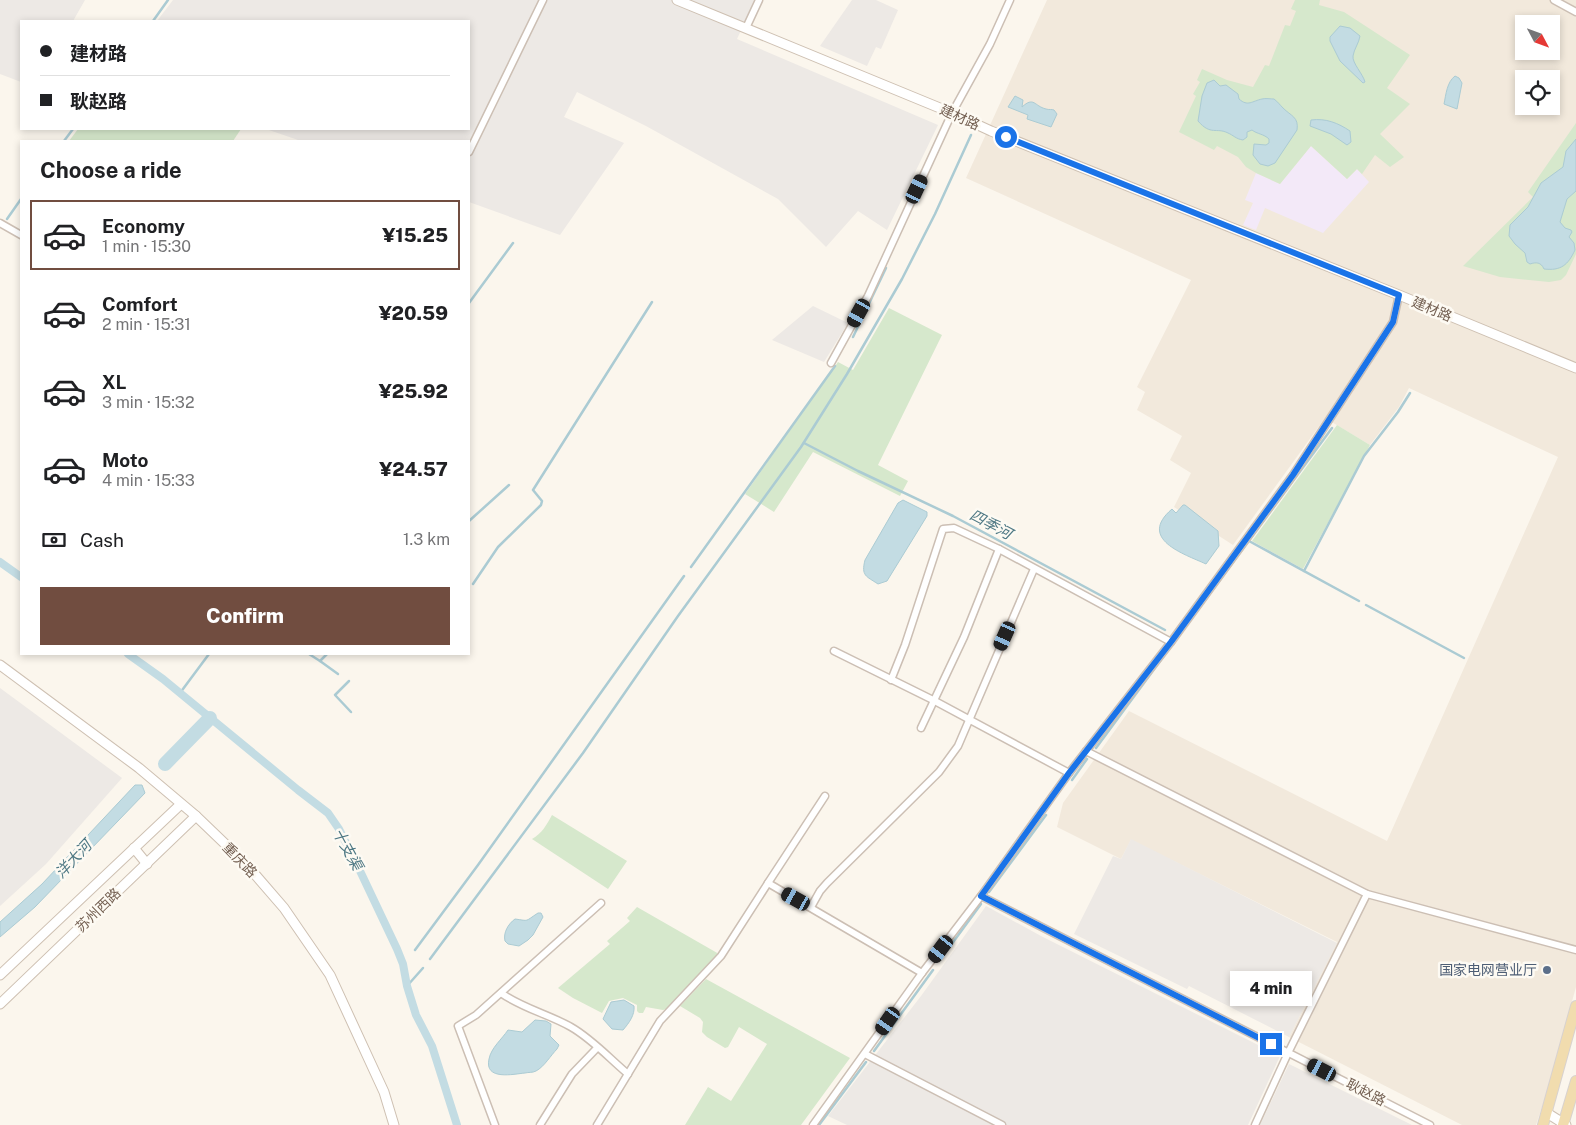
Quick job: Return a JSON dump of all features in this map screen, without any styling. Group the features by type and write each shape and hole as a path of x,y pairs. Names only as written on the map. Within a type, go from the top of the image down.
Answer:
{"main road":[{"path":"1543,1125 1576,1006"},
{"path":"1562,1124 1576,1081"}],"street":[{"path":"470,150 543,0"},
{"name":"建材路","path":"677,0 992,131 1576,368"},
{"path":"746,28 760,0"},
{"path":"830,363 868,296 952,113 990,44 1010,0"},
{"path":"1556,1 1576,12"},
{"path":"0,223 20,234"},
{"path":"813,1125 1069,773 1171,642 1293,475 1393,322 1399,295"},
{"path":"891,680 905,645 943,529 954,528 999,549 1171,642"},
{"path":"921,728 964,637 999,549"},
{"path":"811,907 820,890 939,772 958,746 1034,569"},
{"path":"834,651 933,700 1069,773"},
{"name":"重庆路","path":"0,665 139,768 196,816 246,864 284,908 330,975 384,1092 394,1125"},
{"path":"1086,750 1367,894 1576,950"},
{"path":"597,1125 660,1021 722,956 825,796"},
{"name":"苏州西路","path":"0,975 180,804"},
{"name":"苏州西路","path":"0,1004 196,816"},
{"path":"134,848 147,864"},
{"path":"768,883 922,973"},
{"path":"1255,1125 1288,1053 1367,894"},
{"name":"耿赵路","path":"981,896 1430,1125"},
{"path":"494,1125 458,1026 476,1015 601,903"},
{"path":"500,993 572,1028 628,1074"},
{"path":"540,1125 572,1074 597,1048"},
{"path":"865,1054 1002,1125"},
{"path":"1547,1113 1562,1124"}],"shaded area":[{"path":"0,0 85,0 74,20 20,20 20,82 0,74"},
{"path":"173,0 755,0 737,39 938,125 887,230 858,211 826,247 778,199 646,126 577,92 564,117 624,143 560,235 470,202 470,140 298,140 269,130 470,130 470,20 158,20"},
{"path":"852,0 876,0 898,10 881,49 876,47 867,66 820,46"},
{"path":"1047,0 1576,0 1576,987 1536,1125 1462,1125 1289,1037 1337,942 1131,840 1121,859 1057,827 1063,803 1129,711 1387,841 1558,457 1409,388 1399,407 1370,445 1325,418 1233,545 1174,507 1191,473 1170,460 1182,436 1137,410 1145,392 1137,387 1191,280 966,178"},
{"path":"1311,146 1347,179 1357,169 1369,182 1323,233 1265,208 1256,230 1243,225 1253,203 1245,200 1256,173 1280,184"},
{"path":"813,306 848,323 824,362 772,340"},
{"path":"0,688 122,778 46,864 0,906"},
{"path":"1131,839 1337,943 1289,1037 1189,986 1187,989 1074,934 1113,856 1121,859"},
{"path":"986,906 1041,936 1280,1056 1248,1125 847,1125 828,1116 921,996"},
{"path":"1289,1064 1406,1122 1412,1125 1260,1125"}],"green space":[{"path":"1295,0 1320,0 1319,5 1344,12 1410,55 1387,88 1410,104 1380,134 1404,157 1390,167 1375,155 1362,174 1357,169 1347,179 1311,146 1280,184 1246,167 1238,157 1217,146 1214,150 1179,132 1196,96 1193,94 1200,82 1197,80 1202,69 1227,80 1253,87 1265,65 1269,66 1285,25 1290,26 1296,11 1291,9"},
{"path":"1576,123 1576,254 1566,275 1561,280 1549,282 1500,277 1463,266 1533,197 1528,192"},
{"path":"77,130 240,130 234,140 70,140"},
{"path":"889,308 942,335 878,465 908,481 900,496 813,452 774,512 745,494 838,362 853,370"},
{"path":"1337,425 1370,445 1303,569 1252,541"},
{"path":"552,815 627,861 608,889 532,839 544,829"},
{"path":"637,907 719,954 669,1008 663,1010 646,1007 643,1013 639,1013 637,1005 623,998 609,1001 602,1013 558,988 610,944 607,941 630,921 627,918"},
{"path":"706,979 850,1058 801,1125 685,1125 708,1087 731,1101 767,1044 739,1027 728,1047 725,1048 702,1032 703,1022 700,1018 680,1006"}],"water":[{"path":"1340,26 1350,28 1360,36 1353,59 1364,79 1365,82 1363,83 1340,61 1330,41 1330,37"},
{"path":"1455,76 1462,83 1457,109 1444,104 1446,92"},
{"path":"1214,80 1220,86 1226,85 1238,94 1239,99 1245,103 1263,99 1274,99 1296,119 1297,130 1275,163 1268,166 1260,164 1253,155 1254,144 1266,145 1269,143 1269,139 1265,136 1252,130 1247,132 1247,137 1243,140 1224,131 1210,130 1198,121 1202,96 1207,83"},
{"path":"1015,96 1023,100 1022,107 1032,102 1042,108 1054,110 1057,114 1051,127 1027,119 1028,115 1008,107"},
{"path":"1311,120 1327,120 1341,126 1350,131 1351,142 1347,145 1331,134 1310,126"},
{"path":"1576,139 1576,191 1567,199 1560,222 1565,228 1571,230 1572,232 1569,237 1574,243 1575,250 1570,260 1563,266 1555,269 1544,269 1540,264 1530,264 1527,262 1525,253 1509,236 1510,225 1528,207 1541,183 1563,167 1566,151"},
{"path":"903,500 927,512 927,516 887,581 878,584 865,575 865,560 898,503"},
{"path":"1183,505 1218,531 1219,546 1206,564 1176,550 1162,537 1159,529 1163,520 1172,509 1176,513"},
{"path":"135,785 142,785 145,793 35,907 0,937 0,922 42,884"},
{"path":"541,913 543,917 528,940 519,946 508,944 505,941 505,932 512,921 515,919 527,920"},
{"path":"624,1000 634,1006 633,1016 623,1030 612,1029 603,1019 611,1002"},
{"path":"535,1020 546,1021 551,1024 550,1036 559,1045 545,1064 532,1072 501,1075 491,1071 489,1066 490,1055 508,1030 522,1032"}],"waterway":[{"path":"154,20 168,0"},
{"path":"65,140 72,130"},
{"path":"430,959 583,753 678,616 801,447 847,374 902,279 935,214 971,135"},
{"path":"7,219 20,200"},
{"path":"470,302 513,243"},
{"path":"853,337 886,268"},
{"path":"473,584 498,547 541,505 542,501 533,490 652,302"},
{"path":"691,567 835,366"},
{"path":"1304,571 1364,456 1398,412 1410,393"},
{"path":"1096,748 1332,428"},
{"name":"四季河","path":"804,443 953,516 1165,630"},
{"path":"470,520 509,485"},
{"path":"1249,541 1359,601"},
{"name":"十支渠","path":"0,562 20,576"},
{"path":"415,950 478,865 684,576"},
{"path":"1366,605 1464,658"},
{"name":"十支渠","path":"129,655 163,679 328,813 339,829 397,949 403,964 407,986 416,1015 432,1046 457,1125"},
{"path":"180,693 208,655"},
{"path":"311,655 320,661"},
{"path":"326,655 320,661 338,674"},
{"path":"349,681 335,695 351,712"},
{"name":"洋大河","path":"165,764 210,718"},
{"path":"1072,780 1087,759"},
{"path":"989,892 1046,815"},
{"path":"940,960 981,904"},
{"path":"407,986 423,968"},
{"path":"874,1051 933,970"},
{"path":"819,1125 866,1062"}],"place":[{"name":"国家电网营业厅","path":"1547,970"}],"route":[{"path":"1006,137 1399,295 1393,322 1293,475 1171,642 1069,773 981,896 1271,1044"}]}
